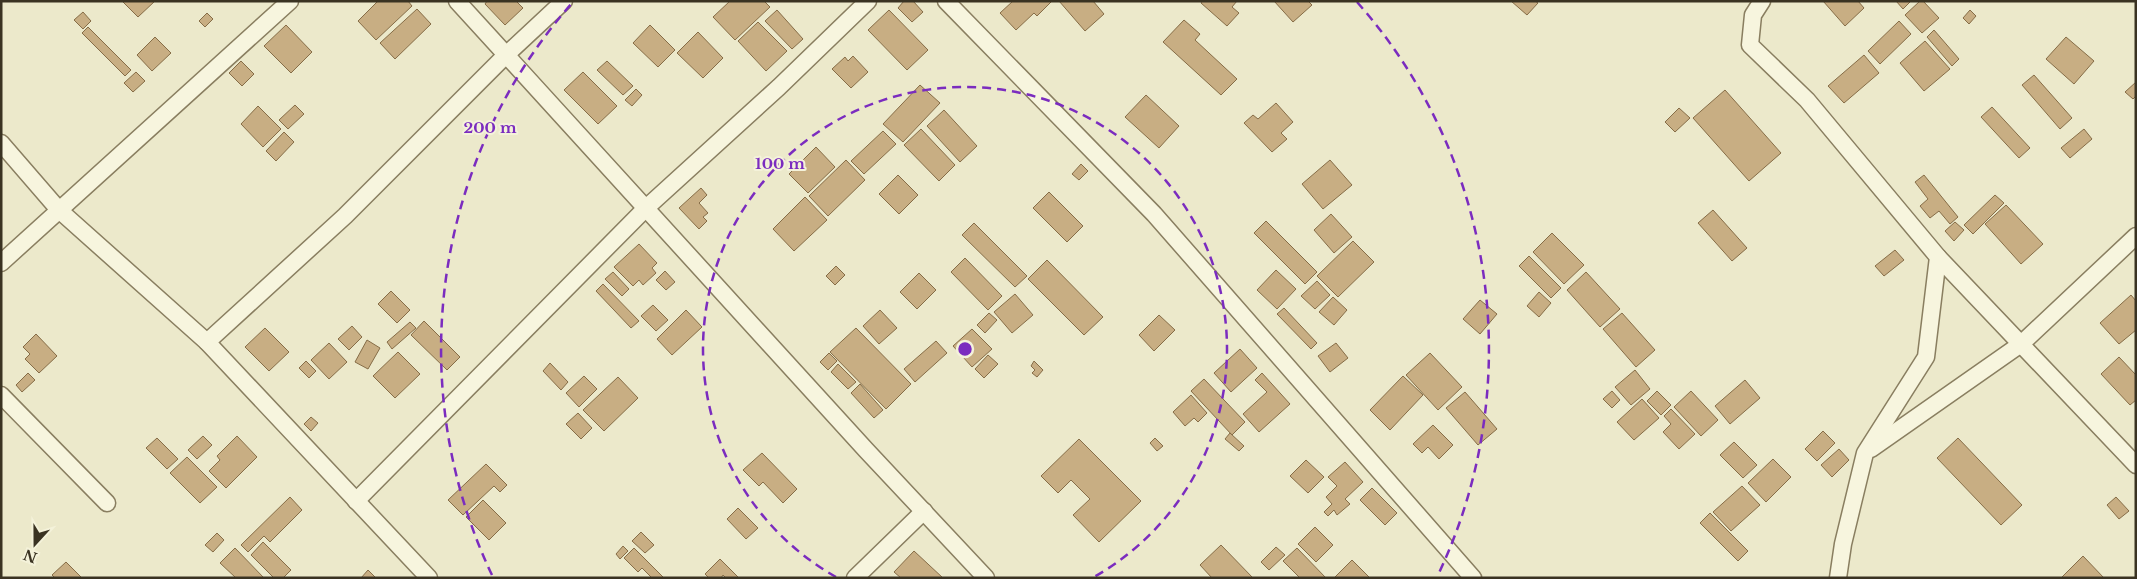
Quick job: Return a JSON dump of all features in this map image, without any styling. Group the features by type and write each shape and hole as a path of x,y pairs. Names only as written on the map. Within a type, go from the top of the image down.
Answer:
{"street":[{"path":"1,262 290,1"},
{"path":"457,1 986,578"},
{"path":"207,342 345,216 506,55 564,1"},
{"path":"356,500 646,208 779,87 868,1"},
{"path":"946,1 1154,214 1473,578"},
{"path":"1762,1 1753,15 1750,45 1806,100 1938,257 2136,465"},
{"path":"1,143 59,210 207,342 429,578"},
{"path":"1865,453 2021,344 2136,236"},
{"path":"1838,578 1843,544 1865,453 1926,357 1938,257"},
{"path":"1,396 107,503"},
{"path":"855,578 924,511"}],"building":[{"path":"122,1 155,1 138,17"},
{"path":"378,1 408,1 412,6 376,40 358,21"},
{"path":"487,1 516,1 523,8 505,25 485,4"},
{"path":"730,1 764,1 770,7 735,40 713,17"},
{"path":"904,1 913,1 923,12 912,22 898,8"},
{"path":"1013,1 1052,1 1037,16 1034,13 1016,30 1000,13"},
{"path":"1059,1 1093,1 1104,14 1085,31"},
{"path":"1202,1 1237,1 1232,7 1239,13 1227,26 1201,3"},
{"path":"1274,1 1308,1 1312,5 1293,22"},
{"path":"1511,1 1535,1 1538,3 1527,15"},
{"path":"1823,1 1858,1 1864,8 1845,26"},
{"path":"1896,1 1911,1 1903,9"},
{"path":"1920,1 1923,1 1939,18 1922,33 1905,15"},
{"path":"417,9 431,24 395,59 380,43"},
{"path":"777,10 803,39 792,49 765,21"},
{"path":"889,10 928,50 907,70 868,30"},
{"path":"1970,10 1976,16 1969,24 1963,18"},
{"path":"83,12 91,21 83,29 74,20"},
{"path":"207,13 213,19 205,27 199,21"},
{"path":"1184,20 1200,34 1195,40 1237,79 1221,95 1163,42"},
{"path":"1899,21 1911,34 1880,64 1868,51"},
{"path":"758,22 787,51 766,71 738,41"},
{"path":"286,25 312,52 291,73 264,46"},
{"path":"650,25 675,50 658,67 633,43"},
{"path":"88,27 131,70 125,76 82,33"},
{"path":"1934,30 1959,59 1952,66 1927,37"},
{"path":"698,32 723,58 703,78 677,53"},
{"path":"155,37 171,53 152,71 137,55"},
{"path":"2066,37 2094,61 2074,84 2046,59"},
{"path":"1925,41 1950,69 1924,91 1900,63"},
{"path":"1864,55 1879,73 1844,103 1828,86"},
{"path":"853,56 868,72 851,88 832,69 845,57 848,61"},
{"path":"241,61 254,74 242,86 229,73"},
{"path":"607,61 633,86 623,95 597,70"},
{"path":"136,72 145,81 133,92 124,83"},
{"path":"583,72 617,106 598,124 564,90"},
{"path":"2034,75 2072,118 2060,129 2022,85"},
{"path":"2136,82 2136,96 2133,99 2125,92"},
{"path":"920,85 940,103 903,142 883,124"},
{"path":"636,89 642,95 632,106 625,100"},
{"path":"1725,90 1781,153 1749,181 1693,118"},
{"path":"1146,95 1179,126 1159,148 1125,117"},
{"path":"1276,103 1293,122 1281,133 1287,139 1272,152 1244,123 1253,115 1258,119"},
{"path":"295,105 304,114 288,129 279,120"},
{"path":"258,106 281,129 263,147 241,124"},
{"path":"1992,107 2030,148 2019,158 1981,117"},
{"path":"1679,108 1690,118 1675,132 1665,122"},
{"path":"944,110 977,146 960,162 927,126"},
{"path":"921,129 955,165 939,181 904,145"},
{"path":"2084,129 2092,139 2070,158 2061,148"},
{"path":"883,131 896,144 864,174 851,161"},
{"path":"284,132 294,142 276,161 266,151"},
{"path":"816,147 835,167 808,193 789,174"},
{"path":"846,160 865,180 828,216 809,196"},
{"path":"1330,160 1352,185 1323,209 1302,184"},
{"path":"1081,164 1088,171 1079,180 1072,174"},
{"path":"898,175 918,195 899,214 879,194"},
{"path":"1924,175 1958,217 1950,224 1939,211 1930,218 1920,206 1928,199 1915,182"},
{"path":"701,188 707,195 699,203 708,213 703,217 707,221 699,229 679,208"},
{"path":"1049,192 1083,226 1067,242 1033,208"},
{"path":"1995,195 2004,203 1973,234 1964,225"},
{"path":"805,197 827,220 794,251 773,229"},
{"path":"2006,205 2043,244 2021,264 1985,224"},
{"path":"1713,210 1747,248 1732,261 1698,223"},
{"path":"1331,214 1352,237 1334,253 1314,230"},
{"path":"1266,221 1317,272 1305,284 1254,233"},
{"path":"1955,222 1964,230 1954,241 1945,231"},
{"path":"974,223 1027,276 1015,287 962,235"},
{"path":"1552,233 1584,265 1564,284 1533,252"},
{"path":"1353,241 1374,262 1338,297 1317,276"},
{"path":"639,244 657,263 652,268 656,273 643,285 639,280 633,286 614,267"},
{"path":"1895,250 1904,260 1884,276 1875,266"},
{"path":"1529,256 1561,288 1551,298 1519,266"},
{"path":"965,258 1002,296 988,310 951,272"},
{"path":"1047,260 1103,317 1084,335 1028,279"},
{"path":"836,266 845,275 835,285 826,276"},
{"path":"1276,270 1296,289 1277,309 1257,290"},
{"path":"665,271 675,282 666,290 656,280"},
{"path":"613,272 629,289 622,296 605,279"},
{"path":"1586,272 1620,309 1600,327 1567,290"},
{"path":"919,273 936,290 917,309 900,292"},
{"path":"1317,281 1330,295 1315,309 1301,296"},
{"path":"603,284 639,321 631,328 596,291"},
{"path":"391,291 410,310 397,323 378,304"},
{"path":"1539,292 1551,303 1539,317 1527,306"},
{"path":"1015,294 1033,315 1012,333 994,312"},
{"path":"2131,295 2136,301 2136,330 2119,344 2100,323"},
{"path":"1333,297 1347,310 1334,325 1319,312"},
{"path":"1480,300 1497,314 1480,334 1463,319"},
{"path":"653,305 668,320 656,331 641,316"},
{"path":"1284,308 1317,343 1311,349 1277,314"},
{"path":"686,310 702,327 672,355 657,339"},
{"path":"880,310 897,328 879,344 863,326"},
{"path":"989,313 997,320 985,333 977,325"},
{"path":"1622,313 1655,350 1636,367 1603,329"},
{"path":"1159,315 1175,330 1154,351 1139,335"},
{"path":"424,321 460,357 447,370 411,335"},
{"path":"410,322 416,328 392,349 387,342"},
{"path":"352,326 362,337 349,350 338,339"},
{"path":"265,328 289,352 269,371 245,347"},
{"path":"856,328 911,384 886,409 830,352"},
{"path":"972,329 992,349 972,367 953,346"},
{"path":"36,334 57,356 39,373 25,359 30,354 23,347"},
{"path":"367,340 380,348 368,369 355,362"},
{"path":"936,341 947,353 915,382 904,369"},
{"path":"329,343 347,362 329,379 311,360"},
{"path":"1336,343 1348,358 1330,372 1318,356"},
{"path":"1240,349 1257,368 1231,392 1214,373"},
{"path":"398,352 420,374 395,398 373,376"},
{"path":"829,353 837,361 828,370 820,362"},
{"path":"1430,353 1462,387 1438,410 1406,375"},
{"path":"988,355 998,364 984,378 975,369"},
{"path":"2119,357 2136,375 2136,400 2130,405 2101,374"},
{"path":"306,361 316,371 309,378 299,368"},
{"path":"1034,361 1043,370 1037,377 1032,373 1035,370 1031,366"},
{"path":"550,363 568,382 561,390 543,371"},
{"path":"838,364 856,382 848,389 831,372"},
{"path":"1635,370 1650,389 1631,405 1615,387"},
{"path":"28,373 35,380 22,392 16,385"},
{"path":"1262,373 1290,404 1259,432 1243,414 1267,392 1255,380"},
{"path":"584,376 597,389 579,407 566,393"},
{"path":"1403,376 1423,395 1390,430 1370,410"},
{"path":"618,377 638,398 604,431 583,410"},
{"path":"1204,379 1245,422 1232,435 1191,391"},
{"path":"1745,380 1760,398 1730,424 1715,406"},
{"path":"860,384 883,410 874,418 851,393"},
{"path":"1612,391 1620,400 1612,408 1603,399"},
{"path":"1657,391 1671,405 1661,415 1647,401"},
{"path":"1691,391 1718,420 1701,436 1674,407"},
{"path":"1465,392 1497,429 1478,445 1446,408"},
{"path":"1191,395 1207,413 1198,422 1194,418 1185,426 1173,412"},
{"path":"1642,399 1659,418 1634,440 1617,422"},
{"path":"1671,409 1695,434 1679,449 1663,432 1671,424 1664,416"},
{"path":"578,413 592,428 581,439 566,424"},
{"path":"311,417 318,423 311,431 304,424"},
{"path":"1433,425 1453,445 1439,459 1428,447 1422,453 1413,444"},
{"path":"1823,431 1835,443 1817,461 1805,449"},
{"path":"1230,433 1244,446 1239,451 1225,439"},
{"path":"203,436 212,445 197,459 188,450"},
{"path":"237,436 257,457 226,488 209,471 220,460 217,456"},
{"path":"157,438 178,459 167,469 146,448"},
{"path":"1155,438 1163,446 1157,451 1150,443"},
{"path":"1958,438 2022,505 2001,525 1937,458"},
{"path":"1079,439 1141,501 1099,542 1073,515 1090,499 1071,480 1058,493 1041,476"},
{"path":"1734,442 1757,465 1743,478 1720,455"},
{"path":"1839,449 1849,460 1832,477 1821,465"},
{"path":"762,453 797,489 783,503 763,482 759,486 743,470"},
{"path":"187,457 217,487 200,503 170,473"},
{"path":"1773,459 1791,477 1766,502 1748,483"},
{"path":"1306,460 1324,477 1308,493 1290,476"},
{"path":"1345,462 1363,482 1345,499 1350,504 1337,515 1334,510 1328,516 1324,512 1332,504 1326,497 1337,486 1328,477"},
{"path":"486,464 507,485 500,492 494,486 463,515 448,500"},
{"path":"1742,486 1760,505 1731,531 1713,512"},
{"path":"1372,488 1397,513 1385,525 1360,500"},
{"path":"290,497 302,510 270,542 264,536 248,552 241,545"},
{"path":"2116,497 2129,511 2119,519 2107,505"},
{"path":"483,500 506,523 489,540 466,517"},
{"path":"738,508 758,528 746,539 727,519"},
{"path":"1710,513 1748,551 1738,561 1700,523"},
{"path":"1315,527 1333,545 1316,562 1298,544"},
{"path":"641,532 654,545 645,553 632,541"},
{"path":"217,533 224,540 213,552 205,545"},
{"path":"263,542 291,570 283,578 274,578 251,555"},
{"path":"1221,545 1253,578 1212,578 1200,565"},
{"path":"623,546 628,551 620,559 616,554"},
{"path":"1276,547 1285,555 1269,570 1261,562"},
{"path":"235,548 264,578 236,578 220,563"},
{"path":"634,548 664,578 652,578 642,568 638,572 624,558"},
{"path":"1297,548 1326,578 1300,578 1283,561"},
{"path":"914,551 943,578 901,578 894,572"},
{"path":"2083,556 2104,578 2061,578"},
{"path":"720,559 739,578 726,578 723,575 721,578 709,578 705,574"},
{"path":"1352,560 1370,578 1334,578"},
{"path":"66,562 82,578 55,578 52,575"},
{"path":"368,570 376,578 361,578"}]}
